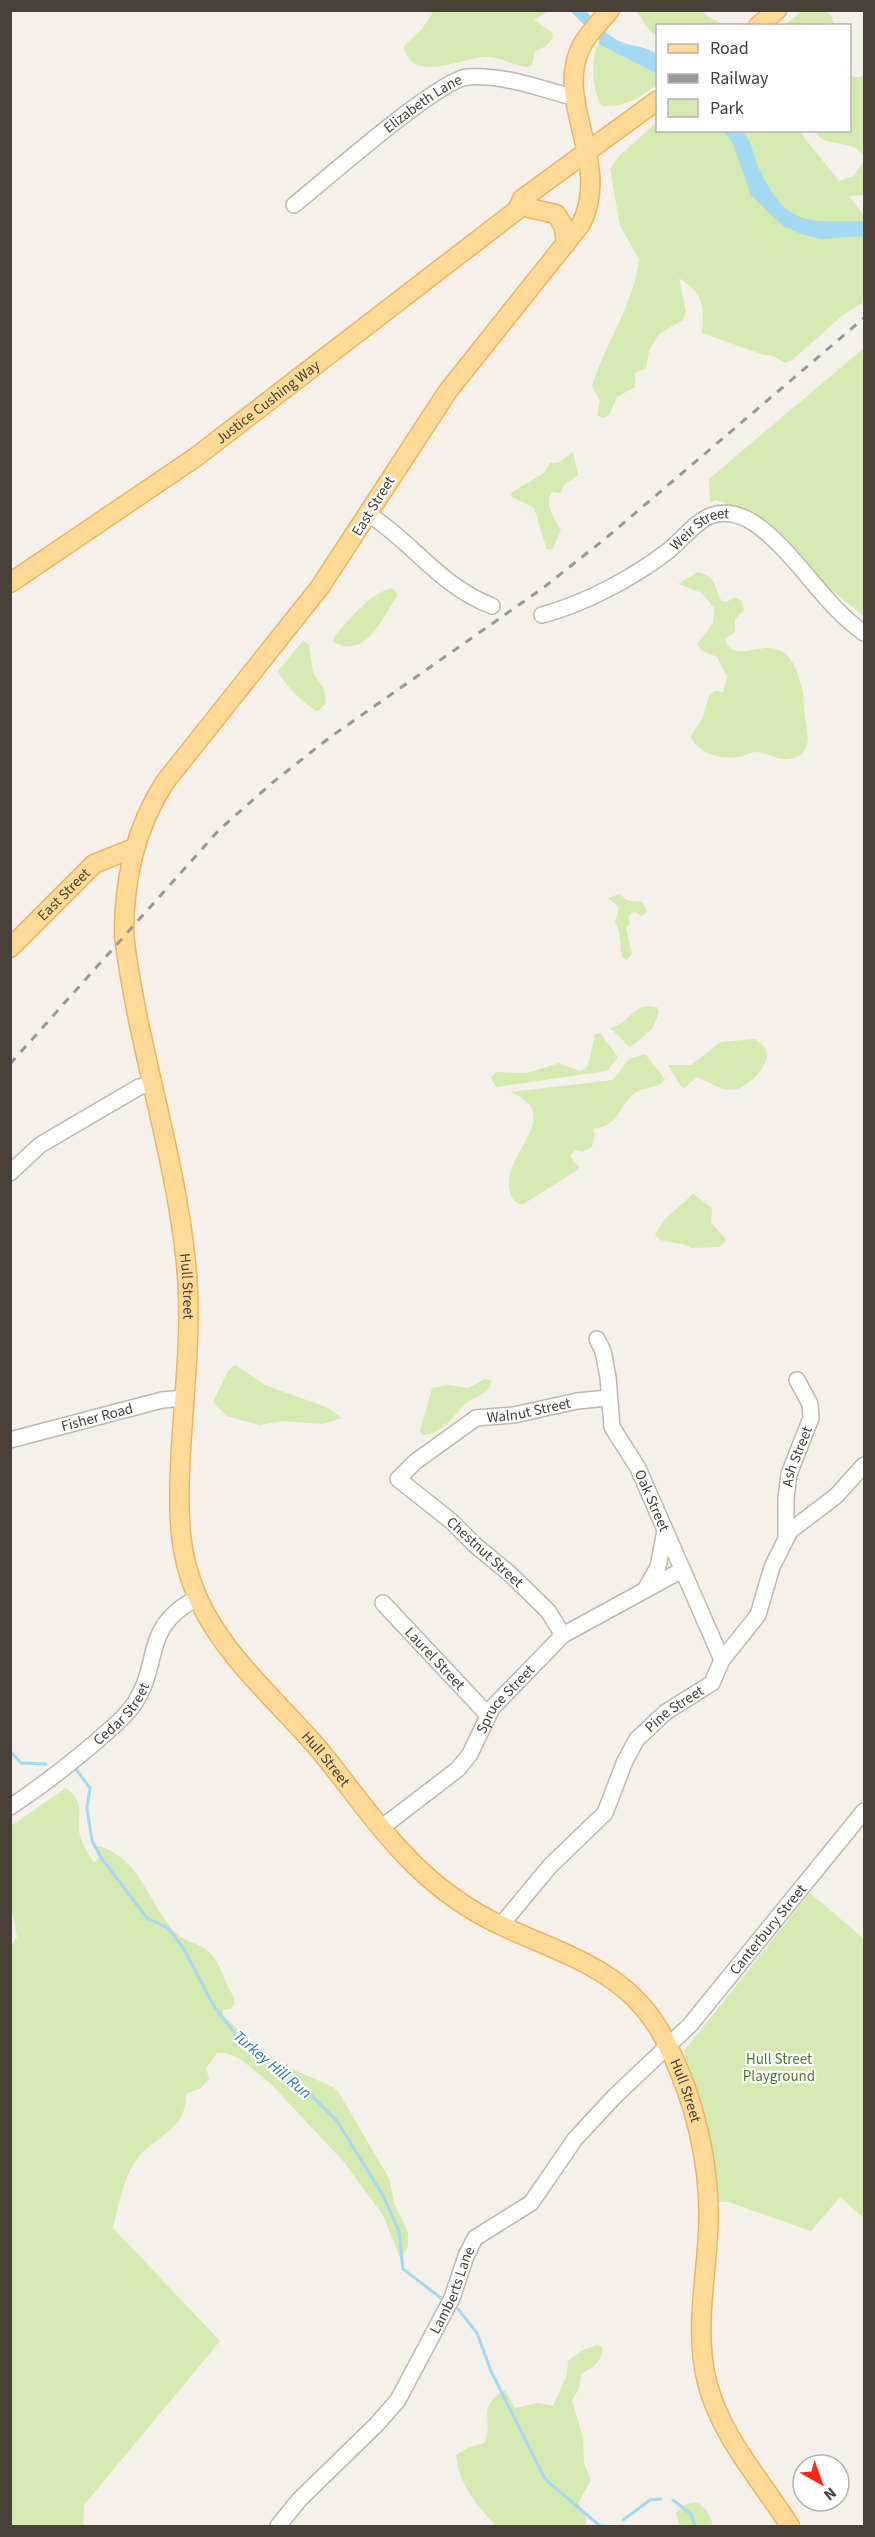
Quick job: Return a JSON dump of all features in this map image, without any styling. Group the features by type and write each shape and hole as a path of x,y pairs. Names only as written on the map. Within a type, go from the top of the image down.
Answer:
{"main road":[{"path":"760,24 777,10"},
{"name":"East Street","path":"13,941 94,864 134,848 151,806 171,774 298,616 448,391 581,224 588,206 591,181 589,157 576,98 575,65 582,45 607,14"},
{"name":"Justice Cushing Way","path":"10,584 214,444 523,209 522,199 589,157 656,101"},
{"name":"Justice Cushing Way","path":"589,157 616,146 656,113"},
{"path":"523,209 556,214 564,227 566,244"},
{"name":"Hull Street","path":"134,848 128,873 124,914 126,945 186,1260 189,1323 180,1519 186,1564 197,1598 208,1622 231,1655 315,1744 381,1828 409,1859 439,1886 478,1914 571,1954 607,1975 643,2006 668,2046 696,2123 706,2178 708,2228 700,2330 709,2388 727,2433 790,2526"},
{"path":"94,864 128,873"}],"street":[{"name":"Elizabeth Lane","path":"294,205 429,97 455,80 475,77 497,79 576,98"},
{"name":"Weir Street","path":"542,615 585,601 657,559 708,517 727,513 747,519 767,534 830,606 864,633"},
{"path":"368,514 392,531 447,582 462,593 492,606"},
{"path":"10,1173 40,1145 139,1087 153,1083"},
{"name":"Oak Street","path":"597,1340 603,1351 613,1430 635,1462 722,1660"},
{"name":"Ash Street","path":"786,1537 787,1481 811,1418 810,1404 797,1380"},
{"name":"Fisher Road","path":"10,1440 162,1400 185,1398"},
{"name":"Walnut Street","path":"398,1479 414,1461 476,1418 514,1415 577,1401 609,1398"},
{"name":"Pine Street","path":"501,1925 550,1866 605,1813 625,1761 637,1739 666,1712 708,1687 722,1660 758,1615 772,1566 793,1528 836,1496 864,1465"},
{"name":"Chestnut Street","path":"398,1479 451,1521 475,1545 518,1581 549,1611 563,1635"},
{"path":"645,1590 658,1567 665,1529"},
{"name":"Spruce Street","path":"381,1828 458,1769 475,1745 488,1715 549,1646 563,1635 682,1570"},
{"name":"Cedar Street","path":"10,1807 62,1772 129,1710 138,1695 153,1650 166,1622 181,1606 197,1598"},
{"name":"Laurel Street","path":"383,1603 410,1633 427,1647 444,1671 469,1693 488,1715"},
{"name":"Canterbury Street","path":"668,2046 704,2010 769,1925 864,1811"},
{"name":"Lamberts Lane","path":"278,2526 299,2500 398,2400 453,2298 466,2256 475,2238 482,2231 526,2208 575,2139 619,2091 668,2046"}],"green space":[{"path":"803,10 826,11 832,17 834,24 785,24"},
{"path":"434,11 549,11 534,20 552,32 553,38 546,46 535,51 532,65 528,67 487,57 427,67 408,58 404,46 422,29"},
{"path":"636,11 703,11 707,16 723,24 656,24 656,35 650,31"},
{"path":"599,44 656,73 656,85 632,101 602,106 596,93 593,75 596,50"},
{"path":"864,73 864,156 853,147 825,140 815,132 851,132 851,75 861,77"},
{"path":"656,123 656,132 800,132 839,181 854,176 864,161 864,195 849,196 864,216 864,302 842,316 792,360 785,363 770,355 764,355 702,333 701,301 698,295 679,278 686,311 683,320 659,334 649,351 646,368 635,373 635,387 617,397 609,415 603,418 597,415 600,401 592,386 632,292 639,259 620,226 610,169 619,156"},
{"path":"864,348 864,616 811,574 751,513 716,500 710,503 709,479"},
{"path":"573,452 578,475 564,485 561,493 552,492 549,506 561,530 553,548 547,550 534,508 512,497 511,493 544,473 550,463 560,462"},
{"path":"698,572 713,580 722,601 727,602 734,597 742,601 744,610 735,619 735,632 725,639 731,648 739,651 772,648 783,652 793,664 802,689 808,737 802,754 783,759 755,752 732,758 710,754 694,742 691,736 702,719 709,696 715,691 723,692 727,677 717,657 701,650 697,644 713,623 714,608 702,593 678,584"},
{"path":"393,588 398,595 373,633 356,645 345,646 333,642 334,637 360,608 376,595"},
{"path":"303,641 309,645 313,673 324,689 326,703 318,711 295,694 278,671"},
{"path":"619,894 629,901 642,902 647,911 642,916 634,912 628,916 630,923 626,928 632,954 627,960 622,958 619,931 615,922 619,907 608,898"},
{"path":"648,1006 657,1007 659,1013 652,1029 630,1047 610,1028 621,1023 637,1010"},
{"path":"600,1033 618,1057 607,1071 496,1087 491,1078 496,1072 527,1073 559,1063 580,1071 588,1066 595,1034"},
{"path":"755,1039 765,1049 767,1059 756,1076 738,1089 724,1089 697,1077 683,1089 668,1065 691,1065 721,1042"},
{"path":"645,1054 665,1079 655,1086 635,1093 614,1119 602,1127 593,1129 595,1135 592,1147 582,1152 575,1150 570,1156 579,1167 577,1170 522,1205 516,1202 510,1192 510,1178 514,1164 533,1124 533,1112 526,1101 510,1092 613,1080 629,1059"},
{"path":"693,1194 712,1208 711,1223 725,1238 725,1242 719,1247 691,1248 687,1245 663,1241 655,1235 664,1220"},
{"path":"235,1365 265,1385 326,1407 342,1418 323,1424 282,1421 259,1425 227,1416 213,1402 228,1371"},
{"path":"485,1379 492,1381 488,1390 464,1405 441,1429 423,1435 420,1431 432,1388 449,1385 468,1388"},
{"path":"66,1788 73,1794 79,1805 80,1836 94,1863 98,1859 97,1847 100,1846 115,1853 136,1873 177,1934 205,1949 213,1956 235,2003 231,2009 223,2010 223,2015 245,2037 283,2065 333,2087 339,2093 390,2180 394,2203 408,2232 408,2246 401,2260 383,2215 343,2161 270,2083 239,2058 226,2053 217,2053 206,2068 209,2079 201,2088 186,2094 185,2107 174,2126 148,2147 133,2165 123,2188 113,2228 220,2341 84,2505 83,2526 11,2526 10,1947 17,1937 10,1900 11,1826"},
{"name":"Hull Street Playground","path":"810,1893 864,1939 864,2218 840,2197 811,2231 729,2202 716,2202 705,2120 684,2051"},
{"path":"597,2345 602,2347 601,2357 596,2364 581,2374 579,2389 572,2400 583,2438 584,2463 591,2480 578,2503 587,2521 585,2526 496,2526 465,2485 456,2455 484,2443 488,2427 488,2408 496,2396 505,2390 515,2408 538,2403 553,2406 567,2375 568,2361 581,2351"},
{"path":"694,2502 704,2508 713,2526 680,2526 676,2513 683,2506"}],"water":[{"path":"570,11 586,11 611,37 653,52 656,54 656,73 599,44 599,39"},
{"path":"724,132 744,132 769,188 789,211 813,220 864,221 864,236 822,239 801,234 783,226 751,195 733,144"}],"waterway":[{"name":"Turkey Hill Run","path":"10,1751 21,1763 46,1764"},
{"name":"Turkey Hill Run","path":"75,1768 90,1788 87,1808 92,1841 102,1859 147,1918 168,1928 184,1949 213,2005 240,2040 296,2080 337,2121 384,2197 399,2231 403,2269 441,2298"},
{"name":"Turkey Hill Run","path":"458,2309 477,2333 491,2371 545,2479 600,2526 606,2526"},
{"name":"Turkey Hill Run","path":"623,2520 650,2500 661,2499"},
{"name":"Turkey Hill Run","path":"673,2500 691,2514 695,2526"}],"railway":[{"path":"10,1064 219,830 272,783 329,738 543,588 606,538 864,318"}]}
